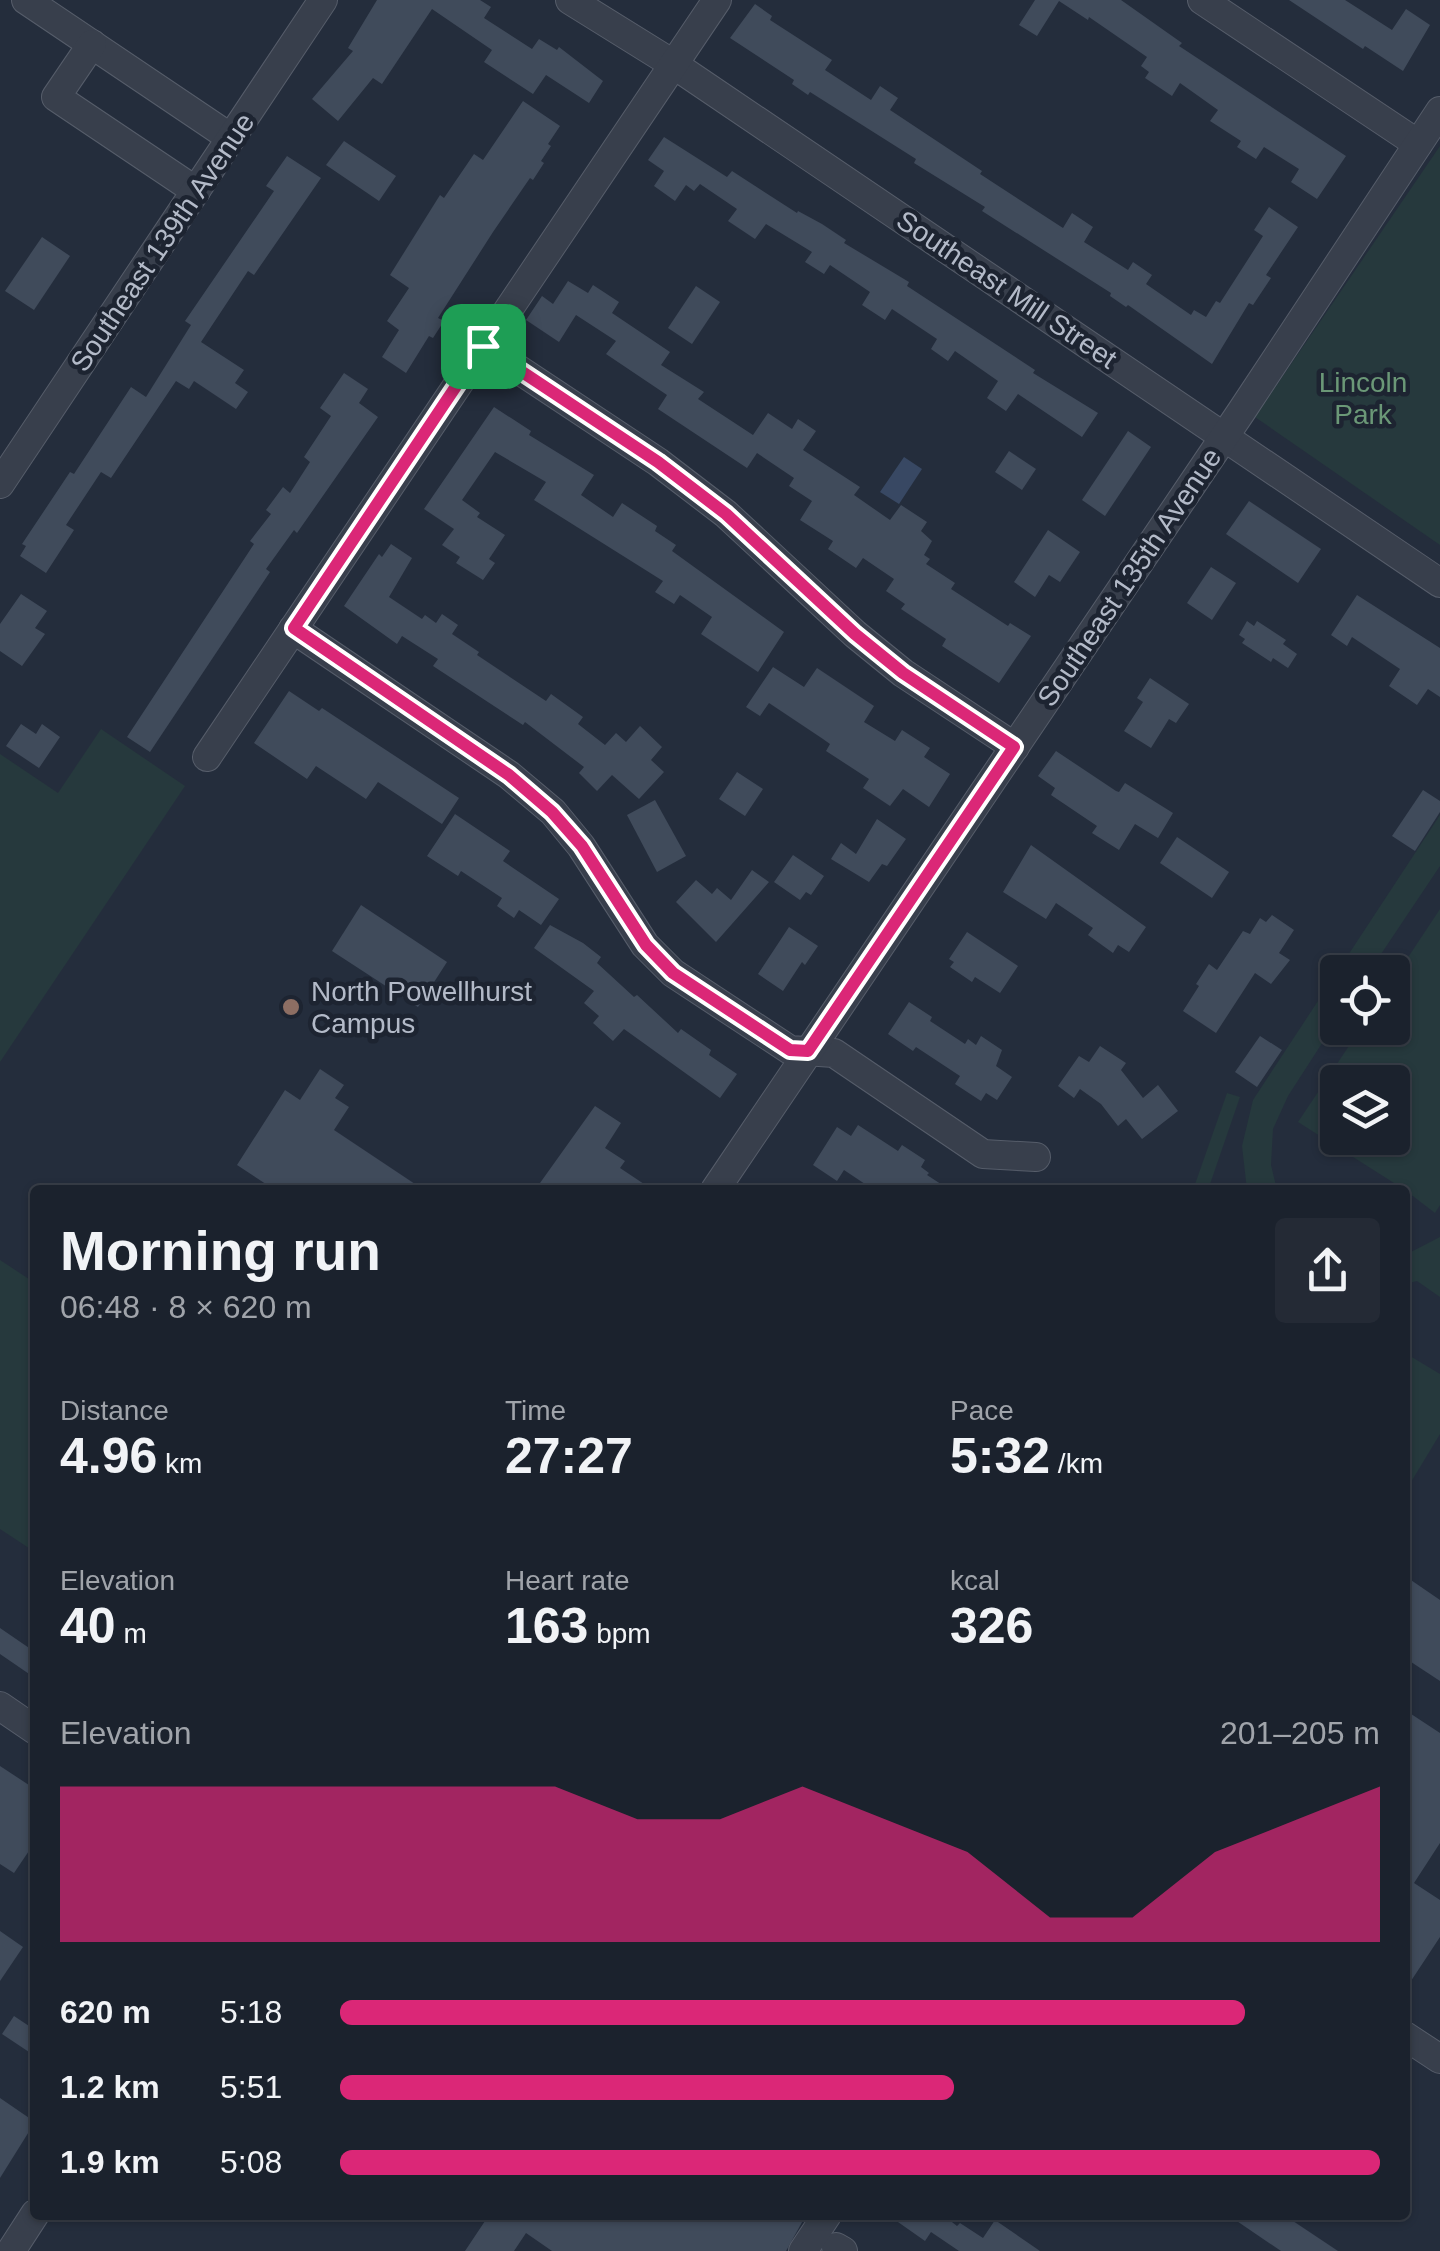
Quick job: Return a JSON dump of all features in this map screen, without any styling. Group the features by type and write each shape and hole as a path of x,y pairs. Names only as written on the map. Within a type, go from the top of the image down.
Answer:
{"street":[{"name":"Southeast 139th Avenue","path":"0,484 323,0"},
{"name":"Southeast Mill Street","path":"570,0 673,64 1440,583"},
{"path":"207,757 717,0"},
{"path":"1202,0 1418,144"},
{"path":"35,2 232,138"},
{"path":"92,44 56,97 196,191"},
{"name":"Southeast 135th Avenue","path":"718,1185 1440,111"},
{"path":"483,346 658,462 726,514 891,663 1014,747"},
{"path":"294,628 509,775 552,812 582,846 646,945 673,973 790,1050 834,1053 983,1154 1036,1157"},
{"path":"0,1706 30,1727"},
{"path":"1410,2039 1440,2060"},
{"path":"11,2251 31,2220"},
{"path":"803,2251 824,2220"}],"green space":[{"name":"Lincoln Park","path":"1440,146 1440,545 1255,417"},
{"path":"101,729 185,786 0,1062 0,754 58,793"},
{"path":"1440,815 1440,866 1380,955 1348,955"},
{"path":"1440,909 1440,1205 1435,1213 1410,1194 1410,1185 1397,1185 1350,1155 1410,1155 1410,1065 1336,1065 1350,1045 1410,1045 1410,955"},
{"path":"1320,998 1321,1045 1288,1096 1273,1129 1271,1165 1276,1185 1246,1185 1242,1146 1253,1100"},
{"path":"1320,1089 1320,1136 1298,1122"},
{"path":"1227,1093 1240,1097 1210,1185 1195,1185"},
{"path":"1440,1237 1440,1297 1417,1281 1410,1283 1410,1252"},
{"path":"0,1260 30,1280 30,1549 0,1529"},
{"path":"1410,1356 1440,1374 1440,1434 1410,1484"}],"water":[{"path":"904,457 922,469 899,504 880,492"}],"building":[{"path":"377,0 480,0 491,7 484,18 532,49 539,39 557,50 559,47 603,81 589,103 546,75 533,94 484,62 492,50 432,9 382,84 373,78 338,121 312,99 353,51 348,48"},
{"path":"1035,0 1121,0 1182,43 1179,46 1346,156 1317,199 1291,182 1299,169 1264,147 1256,159 1237,147 1241,141 1210,121 1218,110 1180,83 1172,96 1145,78 1149,72 1141,66 1147,57 1089,17 1088,20 1059,1 1037,36 1019,25"},
{"path":"1289,0 1345,0 1392,30 1406,9 1430,25 1403,71"},
{"path":"755,4 772,16 770,20 832,60 825,70 871,100 880,86 898,98 890,110 982,171 980,174 1063,228 1072,213 1093,227 1084,242 1128,270 1133,262 1152,275 1146,284 1191,315 1194,310 1206,317 1216,301 1220,303 1263,236 1254,230 1269,207 1298,227 1266,275 1271,278 1253,305 1249,303 1212,364 1110,296 1111,293 982,211 985,207 914,163 916,159 810,92 808,95 792,84 794,80 730,38"},
{"path":"523,101 560,126 548,144 551,146 541,161 544,163 493,232 438,318 444,321 433,338 429,336 406,373 382,357 399,330 387,321 409,288 390,275 440,195 444,198 474,154 483,160"},
{"path":"664,137 727,177 732,171 797,213 822,224 846,240 844,243 909,282 907,286 1035,370 1033,373 1098,413 1082,437 1018,394 1006,411 987,398 998,381 955,351 948,361 931,349 937,339 892,309 885,320 862,305 870,292 830,265 824,274 805,262 812,252 766,224 755,239 728,221 737,209 700,184 694,191 686,185 675,201 654,186 664,171 648,160"},
{"path":"344,141 396,176 379,201 326,165"},
{"path":"287,156 321,178 254,275 248,271 201,342 244,370 235,383 248,392 236,409 194,381 189,389 176,381 111,478 101,472 66,525 74,530 46,573 20,556 26,546 22,544 131,387 146,397 191,325 185,321 274,191 266,186"},
{"path":"42,237 70,256 34,310 5,291"},
{"path":"568,281 588,293 593,285 619,302 612,313 670,352 661,365 704,392 698,399 753,435 768,413 792,429 798,419 816,431 803,450 860,487 854,495 890,520 901,505 927,522 921,531 932,541 924,555 930,559 926,564 955,583 951,589 1008,626 1010,623 1031,636 999,683 942,646 946,639 901,609 905,604 886,591 894,579 863,558 856,568 828,549 833,541 800,520 812,501 789,486 794,478 757,453 747,468 658,409 667,395 606,354 616,341 576,315 559,342 526,320 542,296 553,304"},
{"path":"696,286 720,302 692,344 668,328"},
{"path":"344,373 368,389 359,403 378,417 297,533 294,530 266,569 270,572 150,752 127,737 254,544 250,541 271,514 266,510 283,487 290,493 310,462 304,457 331,416 320,408"},
{"path":"494,407 531,431 529,435 594,475 581,495 613,517 622,503 657,526 655,531 676,545 672,551 784,632 758,672 701,634 712,617 680,595 674,604 655,592 663,581 534,500 546,482 495,452 462,500 480,513 477,517 505,535 489,559 495,563 483,580 456,563 460,557 442,545 454,529 424,509"},
{"path":"1128,431 1151,447 1105,516 1082,500"},
{"path":"1009,451 1036,469 1022,490 995,472"},
{"path":"1249,501 1321,549 1298,583 1226,534"},
{"path":"1048,530 1080,552 1060,582 1049,575 1035,597 1014,582"},
{"path":"391,544 412,558 389,597 422,619 425,615 436,623 442,614 458,625 452,634 479,652 477,655 546,701 551,694 583,717 578,724 605,745 616,733 626,742 640,726 662,747 651,760 664,772 639,799 612,775 597,791 579,773 584,767 525,722 523,725 433,666 438,659 402,636 397,644 344,606 379,554 382,557"},
{"path":"1211,567 1236,583 1212,620 1187,603"},
{"path":"21,594 47,611 35,628 45,634 22,666 0,651 0,624"},
{"path":"1357,595 1440,648 1440,697 1428,689 1417,705 1389,686 1400,669 1352,637 1347,646 1331,635"},
{"path":"1247,621 1254,626 1257,621 1286,640 1283,644 1297,654 1288,668 1242,643 1245,639 1239,635"},
{"path":"773,667 804,687 817,668 874,706 864,722 895,741 902,730 930,748 924,757 950,774 929,807 903,789 890,806 863,788 869,779 826,751 830,744 823,739 769,703 760,716 746,707"},
{"path":"1150,678 1189,704 1176,723 1169,719 1151,748 1124,731 1143,702 1137,698"},
{"path":"289,691 319,711 322,708 459,798 442,824 378,782 366,799 316,766 307,779 254,743"},
{"path":"21,724 36,734 42,724 60,737 39,768 6,746"},
{"path":"1056,751 1116,791 1125,783 1173,813 1158,838 1135,824 1119,850 1092,833 1097,826 1051,795 1055,788 1038,776"},
{"path":"737,772 763,789 745,816 719,799"},
{"path":"1423,790 1440,801 1440,812 1415,851 1392,836"},
{"path":"655,800 686,856 657,872 627,815"},
{"path":"455,814 510,851 503,861 559,899 541,925 519,910 514,918 497,906 502,898 461,871 458,876 427,856"},
{"path":"877,819 906,839 887,866 882,864 869,882 831,859 841,843 856,854"},
{"path":"1177,837 1229,872 1212,898 1160,863"},
{"path":"1031,845 1146,927 1129,952 1118,945 1113,953 1088,935 1093,928 1056,903 1046,919 1003,892"},
{"path":"793,855 824,876 811,895 806,892 800,900 774,882"},
{"path":"752,870 769,882 716,942 676,902 696,880 712,894 717,888 731,900"},
{"path":"361,905 447,962 418,1007 332,951"},
{"path":"1272,915 1294,930 1279,953 1290,960 1271,984 1255,973 1216,1033 1183,1011 1209,964 1217,970 1243,931 1250,934 1260,918 1266,922"},
{"path":"550,925 601,957 597,963 634,997 637,995 678,1033 681,1029 711,1050 709,1055 737,1074 720,1098 624,1029 613,1041 593,1023 599,1016 584,1003 594,991 534,948"},
{"path":"789,927 818,946 783,991 758,974"},
{"path":"967,932 1018,966 1000,993 975,977 972,982 950,967 954,962 949,959"},
{"path":"909,1002 965,1044 968,1039 976,1045 981,1036 1002,1050 996,1066 1012,1077 997,1100 986,1093 981,1101 955,1084 960,1076 888,1034"},
{"path":"1260,1036 1282,1050 1257,1087 1235,1072"},
{"path":"1100,1046 1126,1063 1121,1070 1143,1098 1158,1085 1178,1111 1142,1139 1126,1119 1118,1126 1101,1104 1080,1089 1074,1098 1058,1086 1079,1056 1089,1062"},
{"path":"320,1069 344,1085 335,1098 349,1107 334,1130 416,1185 267,1185 237,1165 285,1090 300,1100"},
{"path":"595,1106 621,1123 605,1148 625,1161 620,1168 646,1185 539,1185"},
{"path":"858,1125 898,1151 902,1145 925,1160 921,1167 942,1185 866,1185 844,1170 837,1181 813,1165 837,1127 851,1136"},
{"path":"1410,1579 1440,1600 1440,1681 1410,1661"},
{"path":"0,1628 30,1649 30,1675 0,1654"},
{"path":"1410,1713 1440,1733 1440,1843 1414,1883 1440,1900 1440,1937 1410,1982"},
{"path":"0,1766 30,1786 30,1849 14,1873 0,1864"},
{"path":"0,1931 23,1947 0,1981"},
{"path":"14,2016 30,2027 30,2053 2,2034"},
{"path":"0,2098 30,2119 30,2130 0,2178"},
{"path":"486,2220 803,2220 786,2251 552,2251 526,2233 514,2251 465,2251"},
{"path":"895,2220 949,2220 983,2238 995,2220 1040,2251 959,2251 931,2232 925,2241"},
{"path":"1235,2220 1292,2220 1338,2251 1281,2251"}],"place":[{"name":"North Powellhurst Campus","path":"291,1007"}],"route":[{"path":"483,346 658,462 726,514 855,634 903,673 1014,747 808,1051 790,1050 673,973 646,945 582,846 552,812 509,775 294,628 483,346"}]}
